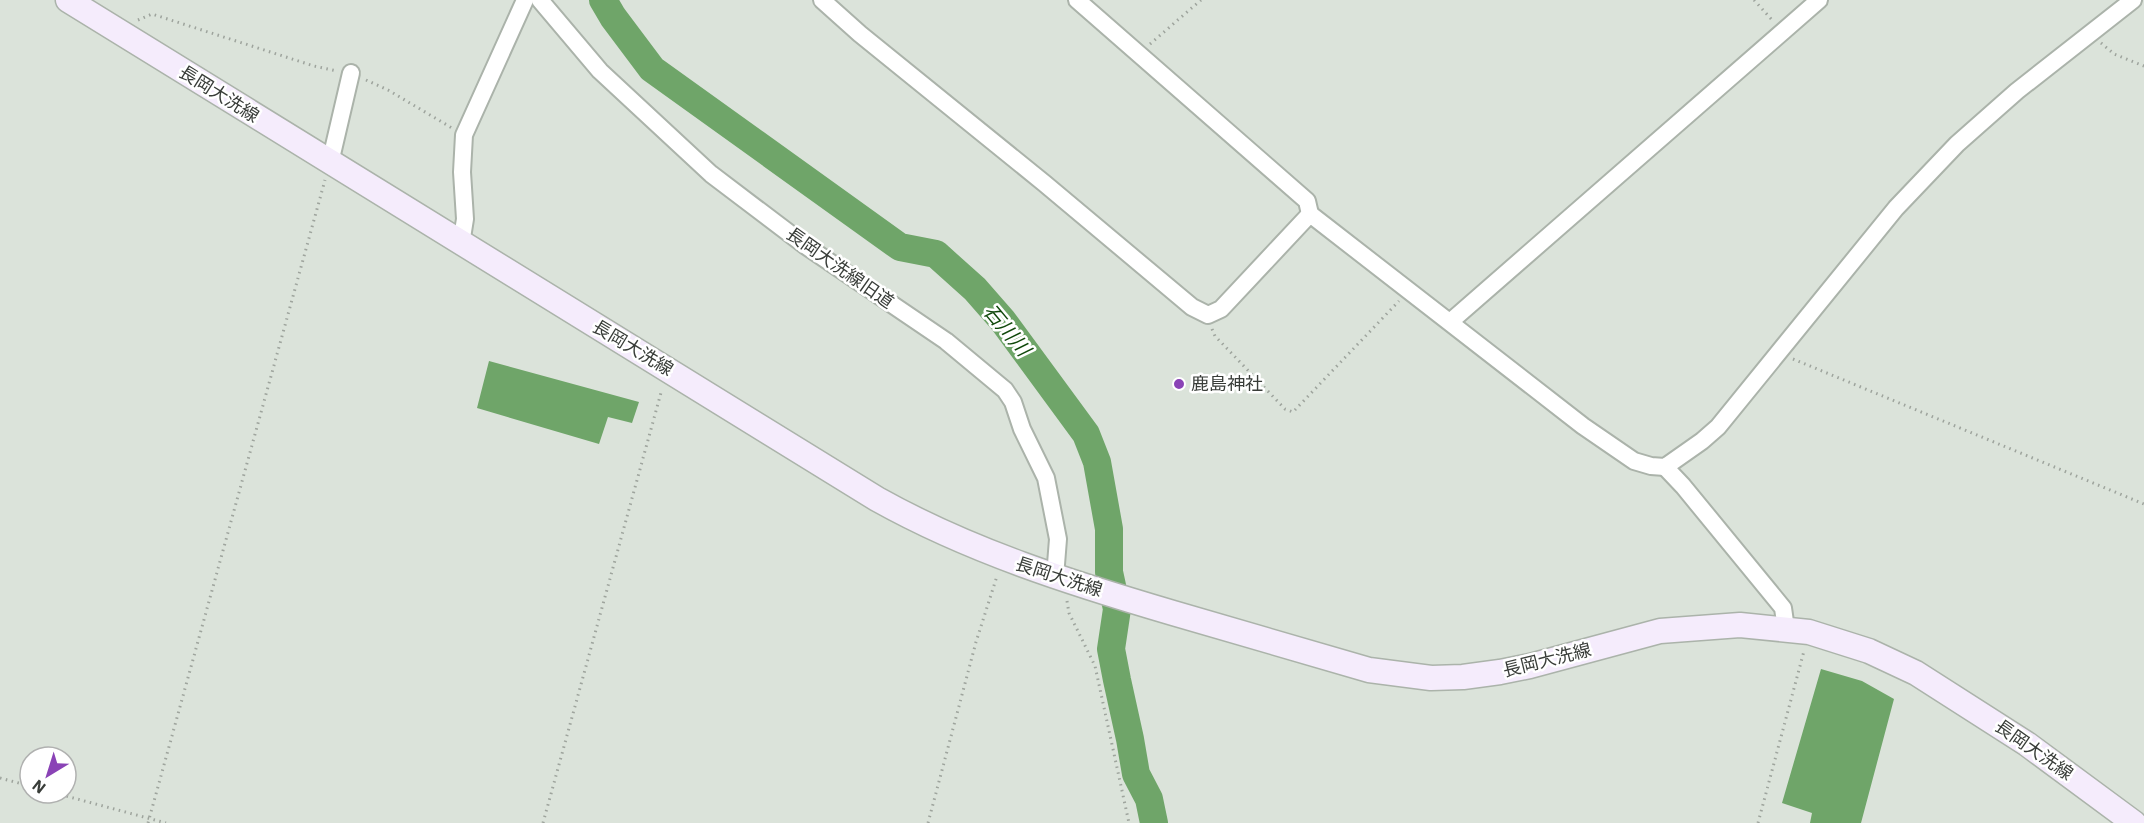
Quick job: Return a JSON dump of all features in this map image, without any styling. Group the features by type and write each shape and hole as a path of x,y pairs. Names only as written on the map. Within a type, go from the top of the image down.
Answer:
{"main road":[{"name":"長岡大洗線","path":"68,0 461,244 910,517 1003,558 1064,580 1369,670 1431,678 1500,672 1660,631 1740,625 1797,631 1869,651 1916,673 2027,744 2134,823"}],"street":[{"path":"461,244 465,219 462,172 464,135 525,0"},
{"name":"長岡大洗線旧道","path":"540,0 600,71 711,174 806,246 946,340 1005,390 1013,402 1022,429 1046,478 1064,580"},
{"path":"822,0 860,34 1192,307 1208,315 1221,309 1310,214"},
{"path":"1077,0 1306,201 1310,214 1583,426 1634,461 1673,476 1783,608 1797,631"},
{"path":"1450,322 1820,0"},
{"path":"1673,476 1702,441 1718,427 1896,208 1957,144 2017,91 2133,0"},
{"path":"330,163 351,73"}],"path":[{"path":"1139,54 1201,0"},
{"path":"1754,0 1782,32"},
{"path":"121,33 136,21 152,14 314,66 351,73 388,90 464,135"},
{"path":"2104,47 2114,54 2144,66"},
{"path":"149,821 330,163"},
{"path":"1208,315 1215,336 1285,409 1293,412 1409,291"},
{"path":"1793,359 2144,504"},
{"path":"543,823 658,401 669,370"},
{"path":"928,823 976,642 1003,558"},
{"path":"1064,580 1069,613 1095,666 1129,823"},
{"path":"1758,823 1797,631"},
{"path":"0,778 18,783"},
{"path":"78,800 149,821 166,823"}],"shaded area":[{"path":"489,361 639,402 632,423 608,417 599,444 477,408"},
{"path":"1821,669 1862,681 1894,699 1861,823 1810,823 1812,813 1782,803"}],"waterway":[{"name":"石川川","path":"603,0 652,69 900,247 936,254 975,289 1003,321 1086,434 1097,462 1109,529 1109,572 1117,609 1111,649 1136,774 1149,799 1154,823"}],"place":[{"name":"鹿島神社","path":"1179,384"}]}
